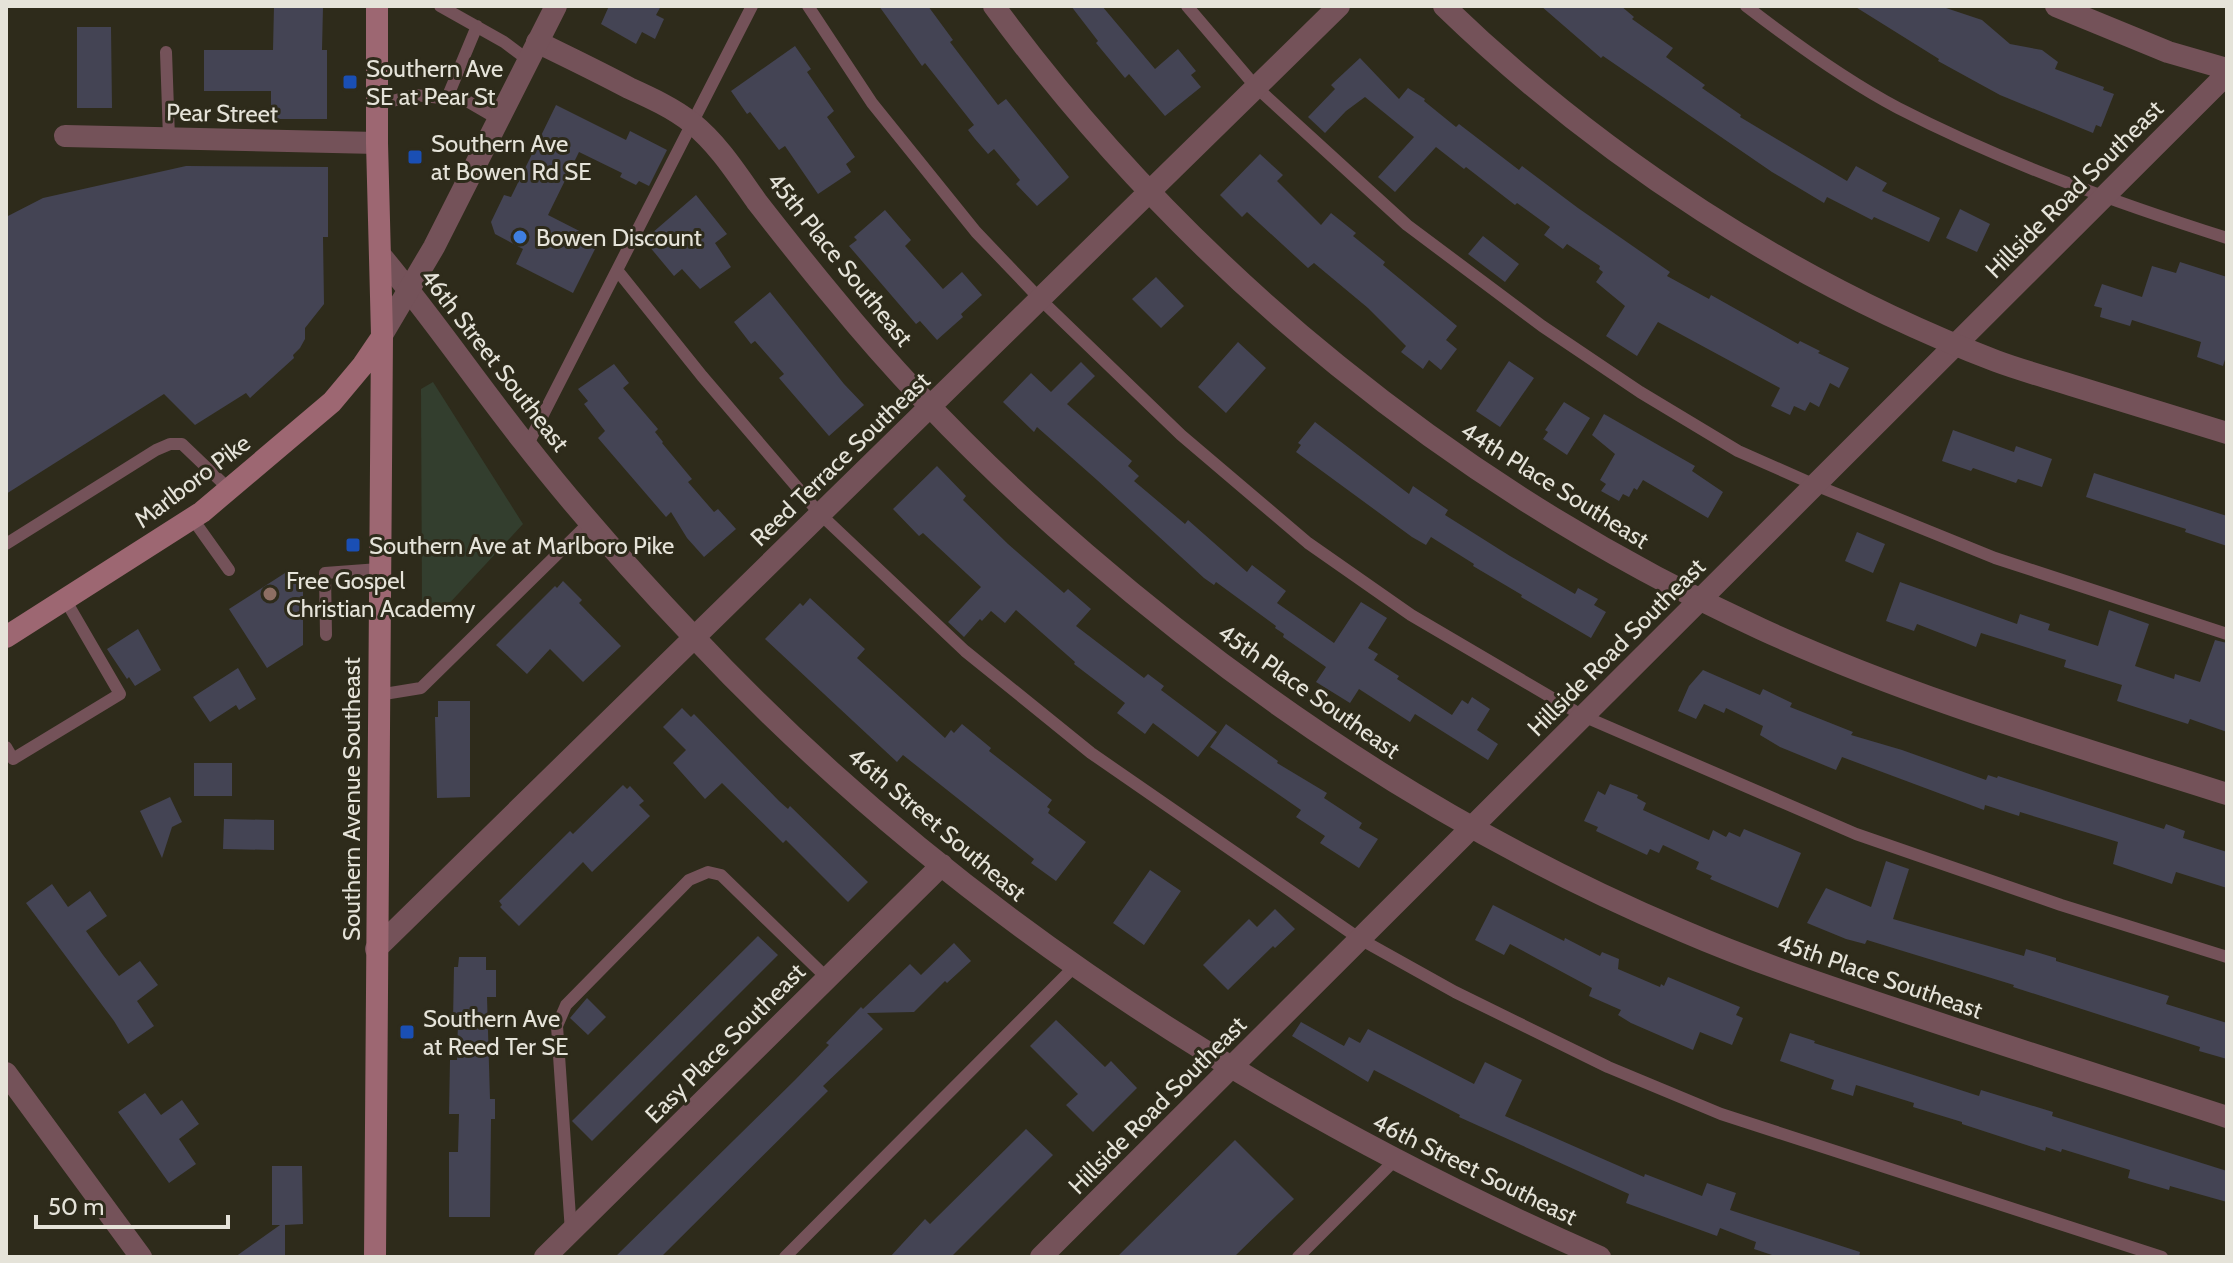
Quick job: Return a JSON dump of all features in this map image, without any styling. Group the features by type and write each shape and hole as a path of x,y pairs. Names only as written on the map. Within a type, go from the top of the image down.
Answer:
{"main road":[{"name":"Southern Avenue Southeast","path":"375,1257 382,335 377,6"},
{"name":"Marlboro Pike","path":"6,637 192,518 229,489 332,402 363,365 382,335"}],"street":[{"path":"382,335 434,247 556,6"},
{"name":"44th Place Southeast","path":"994,6 1066,98 1150,192 1271,308 1403,417 1542,512 1634,566 1774,635 1896,685 2227,794"},
{"name":"Reed Terrace Southeast","path":"376,949 1339,6"},
{"path":"1444,6 1548,98 1682,196 1826,282 1927,333 1997,361 2227,433"},
{"path":"2056,6 2168,52 2227,71"},
{"name":"45th Place Southeast","path":"533,51 670,108 692,123 720,151 838,304 930,406 1050,523 1199,647 1358,758 1472,826 1619,903 1760,962 2227,1117"},
{"name":"Hillside Road Southeast","path":"1041,1257 2227,71"},
{"name":"Pear Street","path":"65,136 377,143"},
{"name":"46th Street Southeast","path":"382,257 527,446 694,638 789,732 942,865 1075,966 1230,1068 1395,1160 1518,1221 1600,1257"},
{"name":"Easy Place Southeast","path":"545,1257 942,865"},
{"path":"6,1073 141,1257"}],"lane":[{"path":"440,6 504,42 533,51"},
{"path":"527,446 752,6"},
{"path":"808,6 872,103 976,232 1041,300 1181,435 1308,543 1411,615 1583,716 1856,834 2061,905 2227,957"},
{"path":"1187,6 1256,87 1407,225 1542,326 1640,392 1738,451 1815,485 1995,558 2227,634"},
{"path":"1746,6 1796,44 1896,107 2000,156 2104,197 2227,238"},
{"path":"447,98 477,26"},
{"path":"166,52 169,138"},
{"path":"377,105 415,95 447,98 467,101 498,119"},
{"path":"617,270 702,376 820,514 965,651 1091,753 1360,939 1483,1006 1608,1067 1721,1114 2162,1257"},
{"path":"6,544 170,444 182,444 229,489"},
{"path":"192,518 229,570"},
{"path":"378,695 421,688 590,522"},
{"path":"326,635 325,573 379,569"},
{"path":"6,747 13,759 120,694 66,601"},
{"path":"571,1232 557,1026 566,1005 689,880 708,872 721,875 828,979"},
{"path":"785,1257 1075,966"},
{"path":"1298,1257 1395,1160"}],"green space":[{"path":"433,382 523,524 445,608 422,609 421,389"}],"building":[{"path":"274,6 323,7 322,50 327,50 327,119 271,119 271,91 204,91 204,50 273,50"},
{"path":"609,6 661,6 656,15 664,19 655,39 642,32 636,44 601,24"},
{"path":"879,6 928,6 953,40 950,42 998,105 1006,99 1069,177 1037,206 1016,184 1020,180 994,149 988,154 975,139 968,130 974,125 925,63 922,66"},
{"path":"1071,6 1102,6 1155,69 1178,49 1196,71 1191,75 1201,87 1165,116 1129,74 1125,78"},
{"path":"1541,6 1621,6 1634,17 1632,19 1673,48 1666,57 1705,85 1702,88 1740,117 1847,181 1856,166 1887,183 1882,191 1940,218 1929,242 1874,217 1872,220 1827,197 1824,203 1772,172 1603,56 1601,58"},
{"path":"1854,6 1940,6 1982,20 2010,44 2042,50 2058,62 2055,69 2104,87 2103,90 2114,94 2101,127 2096,125 2093,133 2000,95 1938,61"},
{"path":"77,27 111,27 112,108 77,108"},
{"path":"795,46 811,69 807,72 834,111 827,117 855,157 846,164 851,172 818,194 785,146 779,150 731,91"},
{"path":"1360,58 1399,99 1408,88 1425,99 1456,127 1459,124 1519,170 1522,166 1670,272 1667,276 1709,299 1711,295 1798,344 1800,341 1849,368 1839,388 1830,383 1819,407 1810,402 1805,411 1794,406 1790,415 1771,406 1780,388 1658,322 1637,356 1606,336 1625,306 1596,282 1603,272 1600,266 1567,244 1563,249 1544,235 1550,227 1436,147 1395,192 1378,177 1414,137 1365,97 1325,133 1308,117 1335,89 1331,85"},
{"path":"556,105 626,140 630,131 667,150 649,186 639,181 636,185 620,177 622,173 579,152 548,215 599,241 573,293 516,264 523,249 495,234 491,222 504,195 511,197"},
{"path":"1260,154 1283,175 1277,181 1321,225 1331,213 1385,262 1383,265 1457,326 1446,340 1457,349 1441,370 1429,360 1423,369 1401,352 1406,346 1368,308 1314,263 1308,268 1247,212 1242,217 1220,195"},
{"path":"186,166 328,167 328,237 323,237 324,304 305,328 305,339 294,358 250,398 246,393 195,425 164,394 6,494 6,217 43,198"},
{"path":"696,195 727,234 715,243 731,267 700,289 682,269 674,276 644,240"},
{"path":"1960,209 1990,224 1977,252 1946,238"},
{"path":"885,210 911,240 905,246 943,289 962,272 982,295 937,340 920,321 916,324 849,246 857,240 854,237"},
{"path":"1483,236 1519,264 1505,282 1468,254"},
{"path":"2180,262 2227,277 2227,353 2223,366 2197,357 2201,342 2132,320 2130,326 2100,317 2102,308 2094,306 2102,284 2142,297 2152,266 2176,273"},
{"path":"1156,277 1184,306 1161,328 1132,299"},
{"path":"770,292 864,405 829,436 779,378 784,374 755,341 751,344 734,322"},
{"path":"1238,342 1266,368 1226,413 1198,387"},
{"path":"1509,361 1534,378 1500,427 1476,411"},
{"path":"1081,362 1095,376 1067,404 1132,461 1128,466 1139,476 1134,481 1185,524 1188,520 1247,572 1252,565 1286,591 1277,603 1334,643 1361,602 1387,618 1368,648 1378,654 1374,660 1452,715 1462,700 1468,704 1472,697 1490,709 1477,730 1498,744 1488,760 1415,714 1410,722 1359,689 1350,703 1316,682 1326,667 1283,637 1284,634 1276,626 1216,582 1214,585 1204,578 1037,427 1034,432 1003,402 1031,373 1051,392"},
{"path":"614,364 629,383 623,388 658,429 655,432 662,443 692,479 688,482 714,512 718,509 736,529 704,557 687,538 671,512 666,517 598,438 605,431 584,404 588,401 578,389"},
{"path":"1564,402 1590,418 1567,455 1543,439 1548,432 1545,430"},
{"path":"1604,414 1695,466 1692,471 1723,492 1708,518 1643,480 1629,497 1623,494 1619,501 1601,491 1606,484 1600,480 1615,454 1592,435"},
{"path":"1315,422 1409,494 1413,486 1448,510 1445,515 1510,556 1575,594 1578,588 1598,599 1594,605 1606,612 1591,638 1521,597 1431,537 1426,545 1412,537 1296,452 1301,445 1298,443"},
{"path":"1953,430 2014,452 2016,446 2052,459 2042,487 2018,479 2016,483 1942,461"},
{"path":"937,466 966,496 963,500 1008,544 1064,593 1068,589 1091,609 1076,626 1144,678 1148,674 1164,686 1161,690 1217,732 1198,757 1153,723 1145,734 1117,713 1125,703 1074,664 1016,610 1005,623 991,611 964,637 948,622 981,587 923,533 919,536 893,509"},
{"path":"2094,473 2227,516 2227,546 2185,532 2186,529 2086,497"},
{"path":"1857,532 1885,544 1873,573 1845,561"},
{"path":"285,573 303,583 303,645 267,668 229,609"},
{"path":"563,581 582,600 579,603 621,646 583,682 550,649 527,674 496,645"},
{"path":"1900,582 2017,624 2020,614 2050,624 2048,630 2098,646 2109,610 2149,624 2135,666 2174,679 2175,674 2200,682 2215,640 2227,643 2227,732 2190,719 2188,724 2117,701 2122,685 2064,667 2066,660 1981,633 1976,647 1917,624 1914,631 1886,621"},
{"path":"810,598 865,649 857,658 945,738 962,724 991,748 989,751 1052,800 1047,807 1050,809 1048,813 1086,842 1056,881 1031,863 1034,859 903,755 897,762 765,639 800,603 803,606"},
{"path":"138,629 161,670 135,686 107,649"},
{"path":"238,668 256,699 239,710 236,705 210,722 193,697"},
{"path":"1703,670 1760,695 1763,689 1792,703 1790,707 1853,732 1851,735 1986,780 1988,775 1998,776 2164,829 2166,824 2185,831 2183,838 2227,852 2227,888 2176,872 2172,884 2113,864 2118,842 2020,812 2019,816 1985,805 1984,810 1842,757 1836,770 1780,747 1760,735 1763,726 1726,708 1724,713 1704,704 1696,719 1678,711 1689,686"},
{"path":"438,701 470,701 470,797 437,798 435,717 438,717"},
{"path":"682,708 691,717 694,714 779,801 788,809 790,806 868,882 848,902 786,840 783,843 722,783 705,799 673,763 686,750 663,727"},
{"path":"1226,724 1277,763 1327,793 1324,798 1362,823 1359,828 1378,839 1359,868 1320,843 1325,836 1296,817 1301,810 1210,747"},
{"path":"194,763 232,763 232,796 194,796"},
{"path":"1610,784 1638,795 1637,798 1646,803 1643,810 1709,840 1713,830 1726,837 1729,832 1740,837 1744,829 1801,853 1778,908 1710,879 1712,876 1696,869 1699,862 1663,845 1659,853 1650,849 1647,855 1596,831 1598,827 1584,821 1598,791 1605,795"},
{"path":"623,785 627,789 630,786 644,801 639,805 650,816 592,872 583,862 519,926 500,907 499,901 570,831 573,834"},
{"path":"170,797 182,822 172,827 162,858 140,811"},
{"path":"224,819 274,820 274,850 223,849"},
{"path":"1886,861 1909,869 1893,919 2024,956 2026,949 2169,996 2166,1004 2227,1023 2227,1059 2199,1051 2200,1047 2014,985 1867,940 1865,944 1846,939 1807,923 1826,888 1871,907"},
{"path":"1150,870 1181,891 1144,945 1113,923"},
{"path":"52,884 68,907 90,891 107,916 86,931 103,955 119,976 140,961 158,985 137,1001 154,1026 128,1044 26,903"},
{"path":"1493,905 1564,941 1565,938 1600,956 1602,952 1619,959 1618,969 1660,987 1661,984 1664,986 1668,977 1740,1007 1736,1015 1743,1018 1732,1045 1700,1032 1693,1050 1631,1023 1618,1015 1621,1010 1589,996 1592,988 1510,944 1504,955 1475,940"},
{"path":"1275,909 1295,929 1228,990 1203,965 1249,919 1257,927"},
{"path":"758,936 778,955 592,1141 572,1121"},
{"path":"954,943 971,961 947,983 945,981 914,1012 867,1013 883,1029 823,1086 828,1091 661,1257 615,1257 795,1080 861,1007 863,1009 910,964 921,975"},
{"path":"459,957 486,957 486,970 496,970 496,997 487,997 490,1099 495,1099 495,1119 491,1119 490,1217 449,1217 449,1152 458,1152 459,1114 449,1114 450,1060 457,1060 458,1021 453,1021 454,967 458,967"},
{"path":"587,998 606,1017 588,1035 570,1018"},
{"path":"1056,1020 1105,1067 1111,1061 1137,1088 1093,1132 1066,1105 1078,1094 1030,1046"},
{"path":"1301,1022 1344,1046 1349,1037 1360,1043 1368,1029 1474,1084 1485,1062 1522,1080 1505,1116 1644,1177 1645,1174 1702,1196 1707,1183 1736,1193 1730,1210 1860,1252 1859,1257 1778,1257 1754,1249 1756,1242 1720,1228 1717,1236 1626,1203 1629,1194 1459,1117 1374,1070 1368,1082 1292,1036"},
{"path":"1790,1033 1979,1096 1981,1090 2053,1112 2052,1116 2227,1171 2227,1202 2128,1178 2130,1170 2062,1149 2061,1152 2046,1147 2045,1151 1856,1085 1853,1096 1831,1089 1834,1080 1780,1061"},
{"path":"145,1093 161,1115 182,1100 199,1124 179,1139 196,1164 169,1183 118,1112"},
{"path":"1026,1129 1053,1155 951,1257 890,1257 925,1219 930,1224"},
{"path":"1235,1140 1294,1199 1234,1257 1117,1257"},
{"path":"272,1166 302,1166 303,1224 285,1225 285,1257 235,1257 280,1225 272,1225"}],"place":[{"name":"Southern Ave SE at Pear St","path":"350,82"},
{"name":"Southern Ave at Bowen Rd SE","path":"415,157"},
{"name":"Bowen Discount","path":"520,237"},
{"name":"Southern Ave at Marlboro Pike","path":"353,545"},
{"name":"Free Gospel Christian Academy","path":"270,594"},
{"name":"Southern Ave at Reed Ter SE","path":"407,1032"}]}
